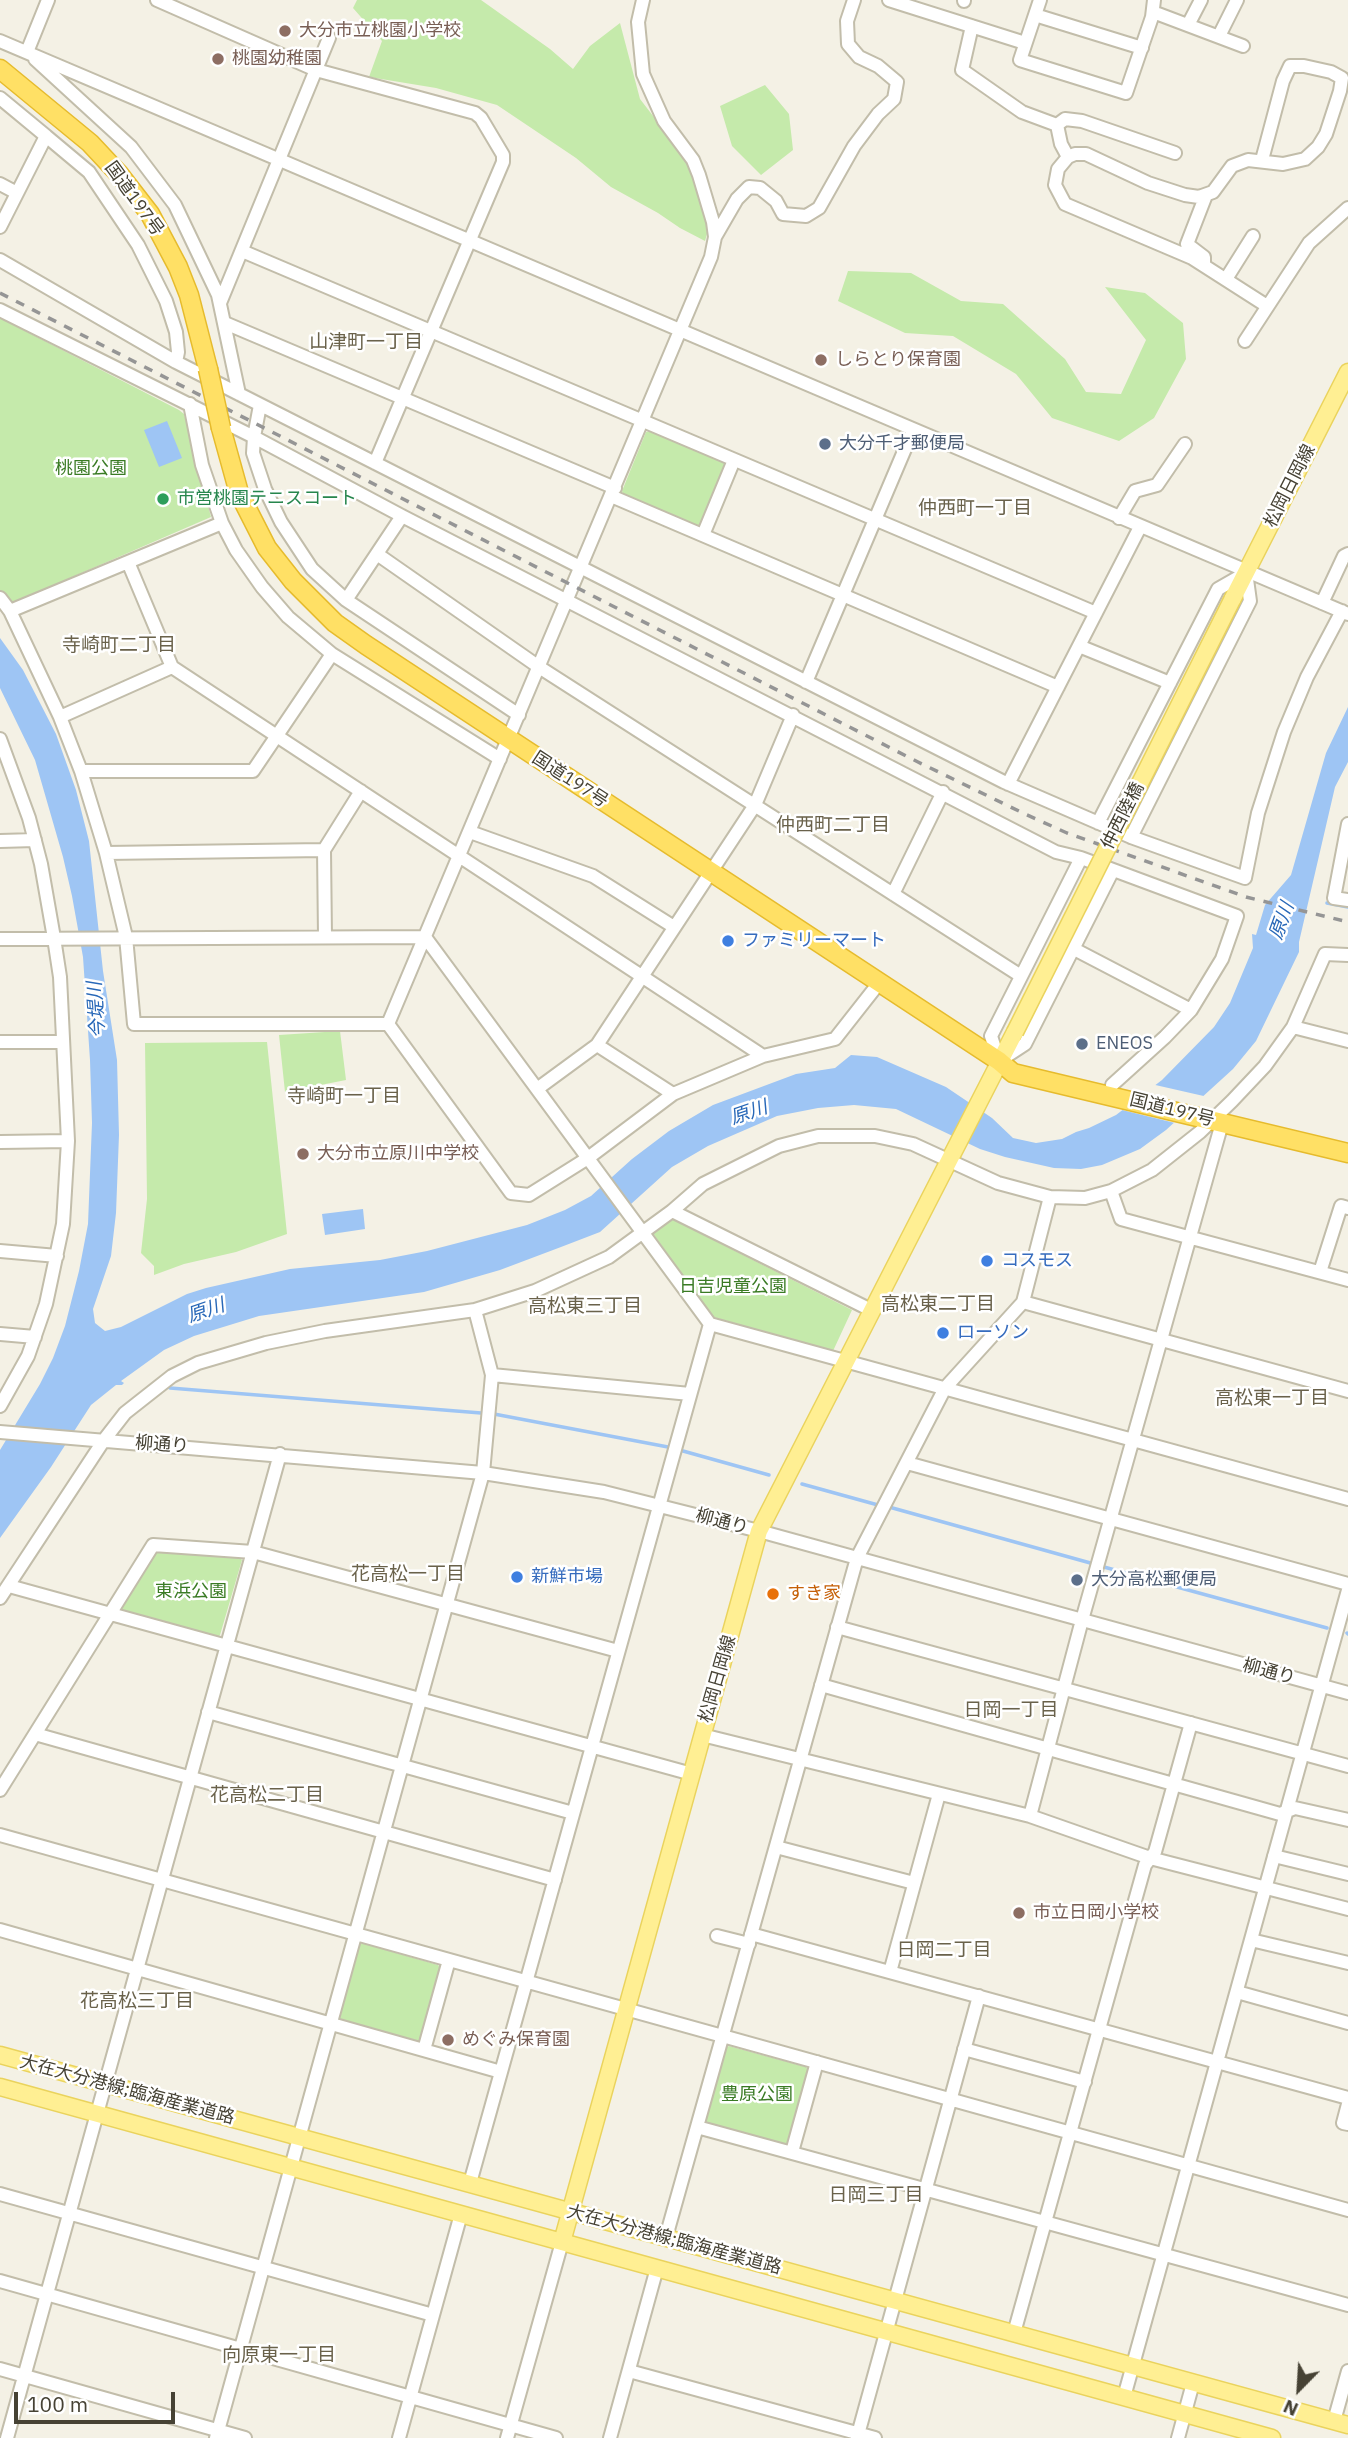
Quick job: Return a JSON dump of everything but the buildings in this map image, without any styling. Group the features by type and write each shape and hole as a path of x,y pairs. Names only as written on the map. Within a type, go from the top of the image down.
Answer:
{"highway":[{"name":"国道197号","path":"0,69 90,143 119,174 149,214 178,267 189,295 233,476 253,523 267,548 300,589 349,634 999,1061 1013,1073 1122,1091 1348,1153"},
{"name":"国道197号","path":"1213,1117 1348,1143"}],"main road":[{"name":"松岡日岡線","path":"1232,600 1348,372"},
{"name":"仲西陸橋","path":"999,1061 1232,600"},
{"name":"松岡日岡線","path":"562,2242 759,1531 999,1061"},
{"name":"大在大分港線;臨海産業道路","path":"0,2055 1341,2423"},
{"name":"大在大分港線;臨海産業道路","path":"0,2087 1272,2438"}],"street":[{"path":"27,52 48,0"},
{"path":"157,0 316,70 475,113 481,118 503,155 503,162 375,463"},
{"path":"643,0 638,22 643,74 664,121 693,160 713,222 715,237"},
{"path":"388,1024 681,331 711,257 715,237 737,199 749,187 761,188 776,201 783,214 806,216 819,208 854,146 878,114 894,99 897,82 877,66 859,57 848,44 847,21 854,0"},
{"path":"889,0 1026,43"},
{"path":"1040,0 1020,60 1126,93 1153,6 1188,25 1243,46"},
{"path":"1188,25 1200,0"},
{"path":"1219,36 1237,0"},
{"path":"1035,15 1142,48"},
{"path":"972,26 962,70 1022,113 1056,125"},
{"path":"220,303 329,38"},
{"path":"0,41 1345,612 1307,677 1284,732 1258,813 1245,878 1131,837 1008,784 176,362 0,260"},
{"path":"27,52 131,147 175,205 220,303 239,394"},
{"path":"1262,160 1283,82 1290,66 1331,72 1342,78 1326,134 1318,147 1305,159 1283,164 1248,160 1232,166 1213,192 1206,195 1185,195 1148,183 1086,154 1068,157 1058,169 1056,177 1057,192 1065,204 1192,258 1267,306"},
{"path":"0,99 89,172 138,245 166,300 176,332 176,362"},
{"path":"1056,125 1065,119 1082,121 1175,153"},
{"path":"1056,125 1068,157"},
{"path":"0,227 46,136"},
{"path":"0,184 17,193"},
{"path":"1204,266 1205,257 1187,244 1206,195"},
{"path":"1245,341 1309,243 1348,208"},
{"path":"1226,279 1253,236"},
{"path":"242,251 1096,613"},
{"path":"0,310 190,404 1056,852 1081,858 1237,916 1222,959 1191,1010 1150,1052 1122,1091"},
{"path":"225,323 613,492 703,536 1058,687"},
{"path":"190,404 202,465 222,523 236,550 262,587 288,617 332,654 500,760"},
{"path":"260,405 253,453 265,489 281,522 312,569 346,600 519,715"},
{"path":"806,682 913,430"},
{"path":"1119,518 1135,491 1157,485 1185,444"},
{"path":"703,536 734,460"},
{"path":"346,600 402,516"},
{"path":"10,611 222,523"},
{"path":"1008,784 1140,527"},
{"path":"377,554 539,667 1021,976"},
{"path":"1322,603 1344,556 1348,554"},
{"path":"128,562 173,667 763,1056"},
{"path":"1098,823 1219,589 1247,572"},
{"path":"1131,837 1250,601 1247,572"},
{"path":"0,598 10,611 60,717 81,771 106,853 126,937 134,1024 388,1024"},
{"path":"1079,646 1170,683"},
{"path":"81,771 253,771 332,654"},
{"path":"60,717 173,667"},
{"path":"537,1089 597,1045 755,805 793,715"},
{"path":"0,739 4,761 35,840 54,938 60,977 68,1141 66,1195 57,1256 46,1304 20,1372 0,1406"},
{"path":"325,937 324,850 361,791"},
{"path":"893,894 943,792"},
{"path":"1348,824 1334,898 1348,900"},
{"path":"470,832 602,880 674,927"},
{"path":"0,841 35,840"},
{"path":"106,853 324,850"},
{"path":"1081,858 991,1037 999,1061 1026,1044 1113,870"},
{"path":"0,939 425,937"},
{"path":"425,937 710,1324 1348,1499"},
{"path":"1074,949 1191,1010"},
{"path":"0,1598 104,1440 125,1413 172,1376 198,1363 266,1343 325,1331 475,1310 535,1291 609,1257 672,1211 703,1184 779,1146 818,1136 874,1136 952,1154 998,1182 1050,1197 1085,1198 1111,1191 1152,1170 1213,1117 1265,1066 1293,1027 1325,954 1348,955"},
{"path":"388,1024 511,1193 529,1195 588,1158 673,1094 763,1056 835,1040 879,983"},
{"path":"1293,1027 1348,1041"},
{"path":"0,1042 63,1042"},
{"path":"597,1045 673,1094"},
{"path":"1030,1816 1190,1237 1213,1117"},
{"path":"0,1142 68,1141"},
{"path":"1111,1191 1121,1219 1348,1280"},
{"path":"666,2237 857,1558 945,1388 1023,1302 1050,1197"},
{"path":"1320,1272 1341,1206 1348,1208"},
{"path":"672,1211 873,1311"},
{"path":"0,1251 57,1256"},
{"path":"1023,1302 1348,1391"},
{"path":"217,2434 483,1473 492,1375 475,1310"},
{"path":"470,2183 710,1324"},
{"path":"0,1334 35,1337"},
{"path":"492,1375 690,1394"},
{"name":"柳通り","path":"0,1432 483,1473 604,1492 759,1531 1348,1693"},
{"path":"7,2438 280,1454"},
{"path":"907,1463 1348,1584"},
{"path":"0,1790 153,1545 253,1552 618,1651"},
{"path":"9,1586 692,1774"},
{"path":"1124,2397 1348,1590"},
{"path":"837,1627 1348,1766"},
{"path":"821,1685 1280,1814 1294,1808 1348,1820"},
{"path":"208,1712 573,1813"},
{"path":"1014,2333 1145,1865 1155,1852 1191,1723"},
{"path":"35,1734 555,1880"},
{"path":"702,1735 1030,1816 1150,1858 1348,1909"},
{"path":"890,1972 939,1794"},
{"path":"0,1835 1348,2210"},
{"path":"776,1847 914,1883"},
{"path":"1274,1856 1348,1874"},
{"path":"0,1930 501,2072"},
{"path":"717,1936 750,1939 890,1972 1348,2098"},
{"path":"1251,1940 1348,1963"},
{"path":"424,2050 449,1960"},
{"path":"1237,1992 1348,2022"},
{"path":"857,2436 979,1996"},
{"path":"964,2049 1085,2082"},
{"path":"792,2152 817,2062"},
{"path":"1348,2104 1343,2123 1348,2124"},
{"path":"697,2127 1348,2305"},
{"path":"0,2194 433,2315"},
{"path":"399,2438 461,2214"},
{"path":"509,2432 562,2242"},
{"path":"610,2438 657,2268"},
{"path":"0,2281 410,2397 509,2432 556,2438"},
{"path":"0,2369 217,2434 244,2438"},
{"path":"629,2371 857,2436 875,2438"},
{"path":"1341,2423 1348,2371"},
{"path":"1178,2438 1194,2383"}],"green space":[{"path":"357,0 481,0 550,49 573,69 590,46 620,23 640,99 677,147 700,187 709,227 705,241 611,187 576,158 497,105 436,88 369,77 382,41 353,8"},
{"path":"765,85 789,114 793,150 761,175 732,146 720,106"},
{"path":"848,271 911,273 961,301 1003,304 1065,359 1086,392 1121,394 1146,340 1105,287 1145,293 1183,323 1186,359 1154,418 1119,441 1052,418 1016,374 953,336 905,333 838,301"},
{"name":"桃園公園","path":"0,318 184,414 211,517 10,604 0,591"},
{"path":"651,431 725,463 727,468 703,525 698,528 623,495 622,491 646,432"},
{"path":"340,1031 346,1080 285,1092 279,1035"},
{"path":"267,1042 287,1234 236,1252 184,1264 154,1275 154,1266 141,1253 147,1199 145,1043"},
{"name":"日吉児童公園","path":"670,1218 852,1310 833,1351 713,1317 654,1235 654,1231"},
{"name":"東浜公園","path":"160,1550 238,1556 242,1560 217,1639 123,1612 120,1607 155,1552"},
{"path":"362,1943 438,1965 442,1971 421,2040 416,2042 340,2020 336,2016 355,1945"},
{"name":"豊原公園","path":"729,2046 806,2067 809,2071 789,2142 784,2145 707,2124 705,2120 724,2048"}],"water":[{"path":"167,421 182,458 159,467 144,430"},
{"path":"0,638 23,670 56,734 76,790 89,841 103,971 117,1060 119,1135 116,1213 111,1256 93,1309 95,1323 105,1331 121,1327 187,1294 206,1288 290,1269 380,1260 427,1251 527,1225 591,1196 632,1159 669,1131 713,1105 796,1074 835,1068 851,1055 877,1057 946,1087 992,1118 1013,1138 1036,1143 1062,1139 1089,1128 1116,1115 1162,1080 1214,1027 1230,1003 1253,948 1252,934 1256,935 1265,905 1291,875 1326,753 1348,707 1348,762 1335,787 1299,942 1299,952 1256,1041 1233,1069 1166,1130 1140,1149 1102,1165 1081,1169 1054,1168 980,1149 896,1109 854,1105 818,1108 777,1116 708,1146 672,1167 600,1232 561,1247 500,1270 424,1292 259,1316 194,1336 164,1350 121,1381 124,1383 122,1385 116,1385 91,1405 0,1538 0,1450 53,1358 65,1326 79,1271 88,1224 92,1123 83,957 72,896 35,760 0,688"},
{"path":"363,1209 365,1229 325,1235 322,1214"}],"pier":[{"path":"1151,1084 1208,1097 1179,1124 1118,1109"}],"waterway":[{"path":"1327,903 1348,907"},
{"path":"170,1388 481,1413"},
{"path":"494,1414 668,1447"},
{"path":"683,1451 769,1475"},
{"path":"802,1484 878,1505"},
{"path":"889,1507 1094,1564"},
{"path":"1104,1567 1327,1628"}],"railway":[{"path":"0,293 918,762 1025,814 1067,833 1246,897 1348,922"}],"place":[{"name":"大分市立桃園小学校","path":"285,31"},
{"name":"桃園幼稚園","path":"218,59"},
{"name":"しらとり保育園","path":"821,360"},
{"name":"大分千才郵便局","path":"825,444"},
{"name":"市営桃園テニスコート","path":"163,499"},
{"name":"ファミリーマート","path":"728,941"},
{"name":"ENEOS","path":"1082,1044"},
{"name":"大分市立原川中学校","path":"303,1154"},
{"name":"コスモス","path":"987,1261"},
{"name":"ローソン","path":"943,1333"},
{"name":"新鮮市場","path":"517,1577"},
{"name":"大分高松郵便局","path":"1077,1580"},
{"name":"すき家","path":"773,1594"},
{"name":"市立日岡小学校","path":"1019,1913"},
{"name":"めぐみ保育園","path":"448,2040"}],"district":[{"name":"山津町一丁目","path":"366,343"},
{"name":"仲西町一丁目","path":"975,509"},
{"name":"寺崎町二丁目","path":"119,646"},
{"name":"仲西町二丁目","path":"833,826"},
{"name":"寺崎町一丁目","path":"344,1097"},
{"name":"高松東二丁目","path":"938,1305"},
{"name":"高松東三丁目","path":"585,1307"},
{"name":"高松東一丁目","path":"1272,1399"},
{"name":"花高松一丁目","path":"408,1575"},
{"name":"日岡一丁目","path":"1011,1711"},
{"name":"花高松二丁目","path":"267,1796"},
{"name":"日岡二丁目","path":"944,1951"},
{"name":"花高松三丁目","path":"137,2002"},
{"name":"日岡三丁目","path":"876,2196"},
{"name":"向原東一丁目","path":"279,2356"}],"water label":[{"name":"原川","path":"1282,921"},
{"name":"今堤川","path":"97,1010"},
{"name":"原川","path":"749,1113"},
{"name":"原川","path":"206,1311"}]}
